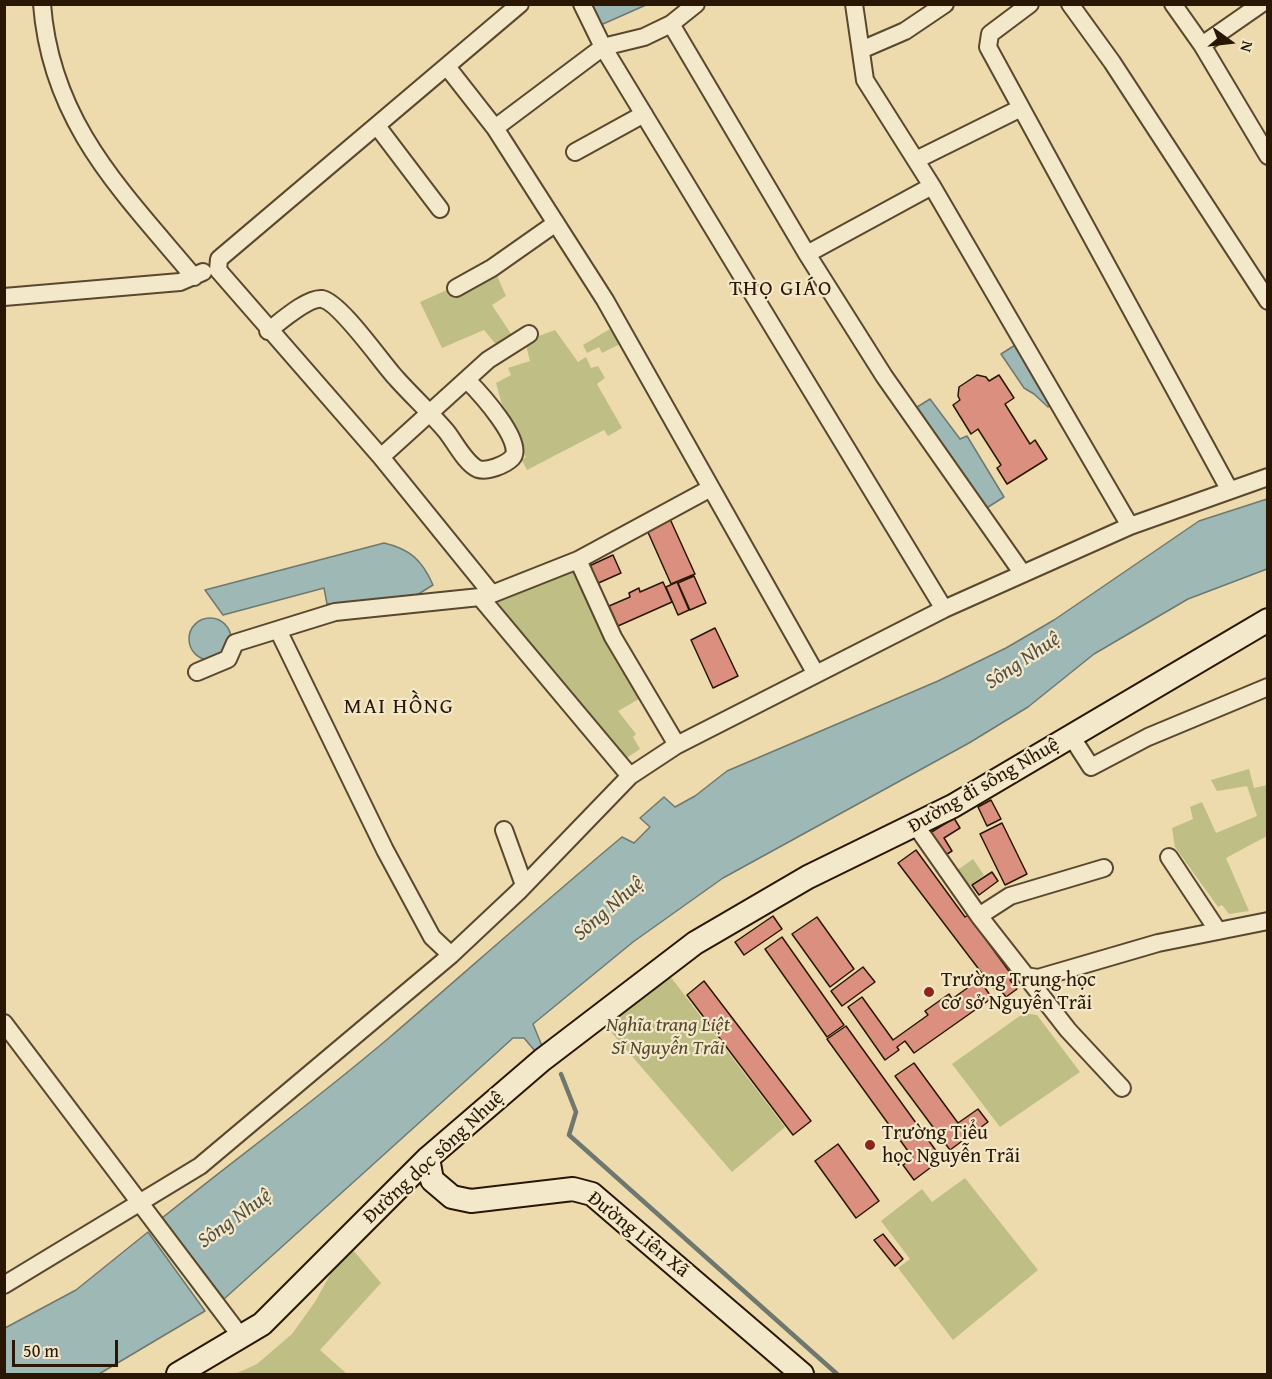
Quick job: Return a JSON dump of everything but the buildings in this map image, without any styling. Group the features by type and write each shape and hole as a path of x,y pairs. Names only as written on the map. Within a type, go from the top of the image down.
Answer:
{"street":[{"path":"42,4 55,73 64,102 80,133 114,182 194,277"},
{"path":"520,4 448,68 219,259 217,264 218,270 268,331 381,458 630,776"},
{"path":"582,4 603,47 944,609"},
{"path":"495,128 603,47 644,36 671,24 696,4"},
{"path":"854,4 865,80 932,186 1131,526"},
{"path":"861,50 905,31 945,4"},
{"path":"1030,4 990,34 987,41 988,47 1228,489"},
{"path":"1070,4 1112,62 1268,301"},
{"path":"1173,4 1202,45 1268,156"},
{"path":"1202,45 1261,4"},
{"path":"671,24 807,254 884,376 1023,574"},
{"path":"448,68 495,128 605,300 816,674"},
{"path":"916,160 1021,108"},
{"path":"575,152 644,114"},
{"path":"377,126 440,209"},
{"path":"807,254 932,186"},
{"path":"456,288 492,268 556,223"},
{"path":"4,297 180,282 217,264"},
{"path":"268,331 311,300 322,299 330,303 354,326 395,378 431,414 478,468 488,470 511,460 515,454 515,444 489,402 467,380"},
{"path":"381,458 488,360 529,334"},
{"path":"4,1285 200,1166 451,955 524,885 630,776 677,745 944,609 1131,526 1228,489 1268,477"},
{"path":"197,672 228,659 235,644 335,612 486,595 578,560 711,488"},
{"path":"578,560 613,637 677,745"},
{"name":"Đường đi sông Nhuệ","path":"694,943 808,877 916,826 1268,620"},
{"path":"278,630 385,850 432,937 451,955"},
{"path":"1071,736 1091,767 1148,737 1268,687"},
{"path":"916,826 979,916 1068,1030 1122,1088"},
{"path":"504,830 524,885"},
{"path":"1169,856 1218,931"},
{"path":"979,916 1010,896 1104,868"},
{"path":"1026,976 1038,978 1158,943 1268,921"},
{"name":"Đường dọc sông Nhuệ","path":"178,1374 242,1338 262,1324 428,1158 542,1060 694,943"},
{"path":"4,1023 242,1338"},
{"name":"Đường Liên Xã","path":"428,1158 432,1180 460,1199 471,1201 573,1189 591,1194 802,1374"}],"green space":[{"path":"494,269 506,296 492,305 513,337 499,348 484,330 442,348 420,302"},
{"path":"615,326 624,342 602,353 599,347 587,353 583,345"},
{"path":"555,330 578,362 586,357 591,368 598,366 605,378 597,384 622,428 608,436 604,430 527,470 522,460 526,457 508,426 496,383 511,375 508,368 530,361 525,341"},
{"path":"574,565 612,650 639,699 618,711 636,734 633,737 640,749 622,761 494,598"},
{"path":"1249,769 1254,788 1267,785 1267,836 1226,858 1249,911 1229,914 1222,905 1218,907 1175,847 1172,828 1193,819 1190,807 1202,802 1216,833 1257,816 1247,786 1217,791 1211,780"},
{"path":"973,859 984,875 968,887 956,871"},
{"name":"Nghĩa trang Liệt Sĩ Nguyễn Trãi","path":"670,976 785,1127 732,1172 605,1025"},
{"path":"1024,1013 1037,1015 1080,1072 1000,1127 952,1064"},
{"path":"965,1178 1038,1270 953,1340 898,1268 910,1259 881,1221 922,1189 932,1202"},
{"path":"353,1250 381,1283 320,1350 347,1374 235,1374 257,1364 292,1334 315,1302 332,1271"}],"water":[{"path":"588,5 646,5 603,24 598,22"},
{"path":"1020,342 1055,401 1048,407 1024,388 1001,354"},
{"path":"930,399 960,439 967,436 1004,497 985,509 914,409"},
{"name":"Sông Nhuệ","path":"1267,499 1267,569 1188,599 1094,654 1028,707 969,743 723,878 633,942 533,1024 542,1046 535,1051 524,1038 513,1038 224,1299 162,1218 362,1060 622,837 634,843 650,827 640,818 664,797 675,807 695,796 727,771 938,681 1006,648 1054,620 1199,521"},
{"path":"384,543 408,552 420,562 433,585 412,598 327,604 324,588 223,615 205,590"},
{"path":"210,618 218,619 225,624 230,631 230,647 225,654 218,659 210,660 202,659 195,654 190,647 189,639 190,631 195,624 202,619"},
{"path":"148,1232 205,1311 99,1374 5,1374 5,1328 76,1290"}],"waterway":[{"path":"561,1074 576,1112 569,1135 837,1374"}],"place":[{"name":"Trường Trung học cơ sở Nguyễn Trãi","path":"929,992"},
{"name":"Trường Tiểu học Nguyễn Trãi","path":"870,1145"}],"district":[{"name":"THỌ GIÁO","path":"781,289"},
{"name":"MAI HỒNG","path":"399,707"}]}
